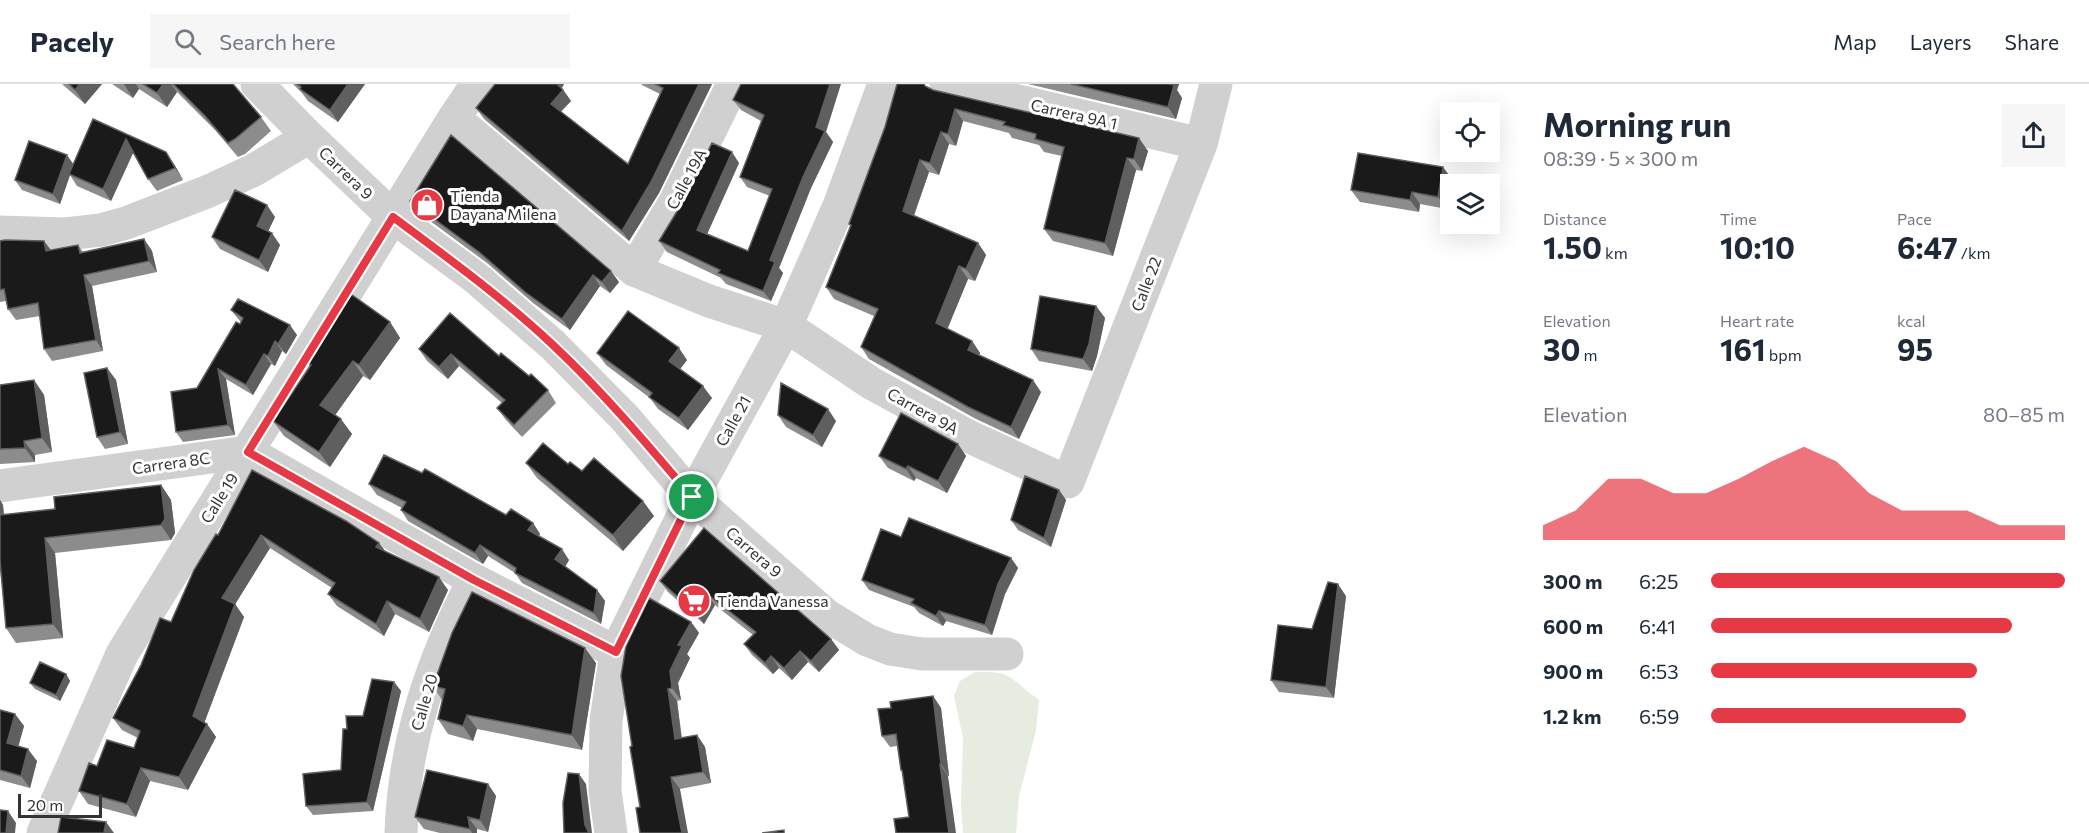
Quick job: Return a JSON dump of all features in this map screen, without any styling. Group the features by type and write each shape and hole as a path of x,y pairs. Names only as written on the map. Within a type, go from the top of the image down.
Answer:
{"street":[{"name":"Carrera 9","path":"257,84 393,217 476,278 554,345 625,418 692,497 826,615 867,640 891,650 922,654 1007,654"},
{"name":"Calle 19","path":"43,833 122,654 477,84"},
{"name":"Calle 19A","path":"634,270 675,202 733,84"},
{"name":"Calle 21","path":"611,833 605,791 606,721 616,652 692,497 786,326 839,206 884,84"},
{"name":"Carrera 9A 1","path":"946,84 1201,144"},
{"name":"Calle 22","path":"1068,482 1201,144 1216,84"},
{"path":"454,118 634,270"},
{"name":"Carrera 9","path":"0,232 65,234 100,230 126,223 209,192 254,170 309,137"},
{"name":"Carrera 9A","path":"634,270 709,301 786,326 871,383 968,436 1068,482"},
{"path":"248,452 474,580 616,652"},
{"name":"Carrera 8C","path":"0,486 248,452"},
{"name":"Calle 20","path":"402,833 407,766 418,717 432,670 474,580"}],"shaded area":[{"path":"975,672 1005,675 1039,700 1036,730 1019,797 1016,833 963,833 961,804 963,738 954,696 960,681"}],"building":[{"path":"69,84 80,84 75,90"},
{"path":"143,84 163,84 157,93"},
{"path":"173,84 233,84 261,117 228,143"},
{"path":"297,84 348,84 330,110 300,89 301,87"},
{"path":"495,84 557,84 563,90 551,104 628,164 663,88 655,84 699,84 651,182 622,231 476,108"},
{"path":"741,84 830,84 816,127 825,131 803,177 770,260 775,262 763,291 718,273 720,270 659,241 684,200 712,143 732,152 697,230 748,251 772,189 740,177 764,115 733,100"},
{"path":"897,84 924,84 933,90 1139,138 1134,159 1127,158 1105,243 1044,229 1064,147 1035,139 1036,134 1003,125 1005,122 955,109 948,134 941,132 930,163 920,160 903,211 978,243 966,269 959,266 936,323 972,341 968,350 1033,380 1011,427 968,407 861,347 878,309 826,287 851,225 849,224 885,127"},
{"path":"1071,84 1169,84 1174,85 1168,107"},
{"path":"93,119 166,152 175,168 148,179 126,139 103,189 69,174"},
{"path":"451,135 611,271 602,282 593,275 562,319 525,292 479,252 410,201"},
{"path":"29,141 67,155 53,194 15,180"},
{"path":"1358,153 1443,167 1440,174 1438,197 1412,192 1410,200 1351,190"},
{"path":"235,190 267,205 257,226 272,233 259,260 212,237"},
{"path":"144,239 149,261 84,275 96,340 44,349 38,303 8,309 4,289 0,290 0,241 44,241 46,251 78,245 80,253"},
{"path":"348,292 390,322 359,365 353,361 320,405 341,419 319,452 273,421 311,365 305,361"},
{"path":"1040,296 1096,306 1089,344 1083,359 1031,349"},
{"path":"238,299 290,325 278,344 275,341 268,356 264,354 246,385 218,369 228,425 176,432 171,392 197,388 236,322 240,324 243,318 231,310"},
{"path":"628,311 679,348 669,361 703,386 679,418 649,397 652,393 597,353"},
{"path":"450,313 499,356 501,353 529,376 531,374 548,390 514,425 497,408 505,400 451,354 439,367 419,349"},
{"path":"107,368 120,432 97,437 84,373"},
{"path":"34,380 42,438 24,441 25,448 0,449 0,385"},
{"path":"781,383 828,409 813,435 778,415"},
{"path":"901,413 958,444 938,481 908,466 906,469 879,456"},
{"path":"543,443 568,464 570,462 582,471 594,458 643,501 613,535 526,463"},
{"path":"384,455 422,473 425,469 506,515 511,509 533,523 528,530 562,549 555,559 597,590 594,613 515,573 516,568 480,545 475,553 401,510 406,502 369,484"},
{"path":"252,470 346,521 379,543 376,547 439,577 420,619 387,601 376,624 328,594 335,583 261,535 222,598 235,604 193,716 207,724 179,777 141,768 127,804 79,791 89,763 97,766 107,740 134,748 140,731 113,718 141,665 160,618 171,622 194,570 216,534 218,535"},
{"path":"1025,476 1059,490 1044,538 1011,520"},
{"path":"161,485 165,519 161,525 45,538 53,624 6,628 0,560 0,515 55,509 54,497"},
{"path":"909,518 1011,558 998,584 985,625 939,611 936,616 911,603 914,599 862,580 881,529 901,537"},
{"path":"704,528 831,639 811,661 800,651 784,668 771,656 765,663 744,644 756,632 707,594 696,613 660,581"},
{"path":"1328,582 1338,584 1326,687 1271,680 1278,625 1312,629"},
{"path":"472,592 585,648 572,735 467,715 463,726 438,719 445,689 433,686 452,633"},
{"path":"649,598 691,622 678,645 682,646 670,671 672,688 668,689 675,739 697,735 703,772 671,777 682,833 640,833 636,808 640,807 621,676 626,646"},
{"path":"40,662 66,674 56,695 30,683"},
{"path":"372,679 394,682 367,802 306,806 303,774 341,770 343,729 347,729 346,716 363,716"},
{"path":"933,696 949,833 896,833 894,819 909,817 896,734 882,736 878,709 891,708 890,702"},
{"path":"0,710 15,714 7,743 28,749 21,776 0,770"},
{"path":"427,770 488,784 480,820 468,817 470,829 415,817"},
{"path":"568,773 579,774 585,825 589,833 564,833 563,803"},
{"path":"0,810 8,811 6,833 0,833"},
{"path":"61,817 106,822 104,833 58,833"},
{"path":"784,830 784,833 762,833"}],"place":[{"name":"Tienda Dayana Milena","path":"427,205"},
{"name":"Tienda Vanessa","path":"694,601"}],"route":[{"path":"393,217 476,278 554,345 625,418 692,497 616,652 474,580 248,452 393,217"}]}
